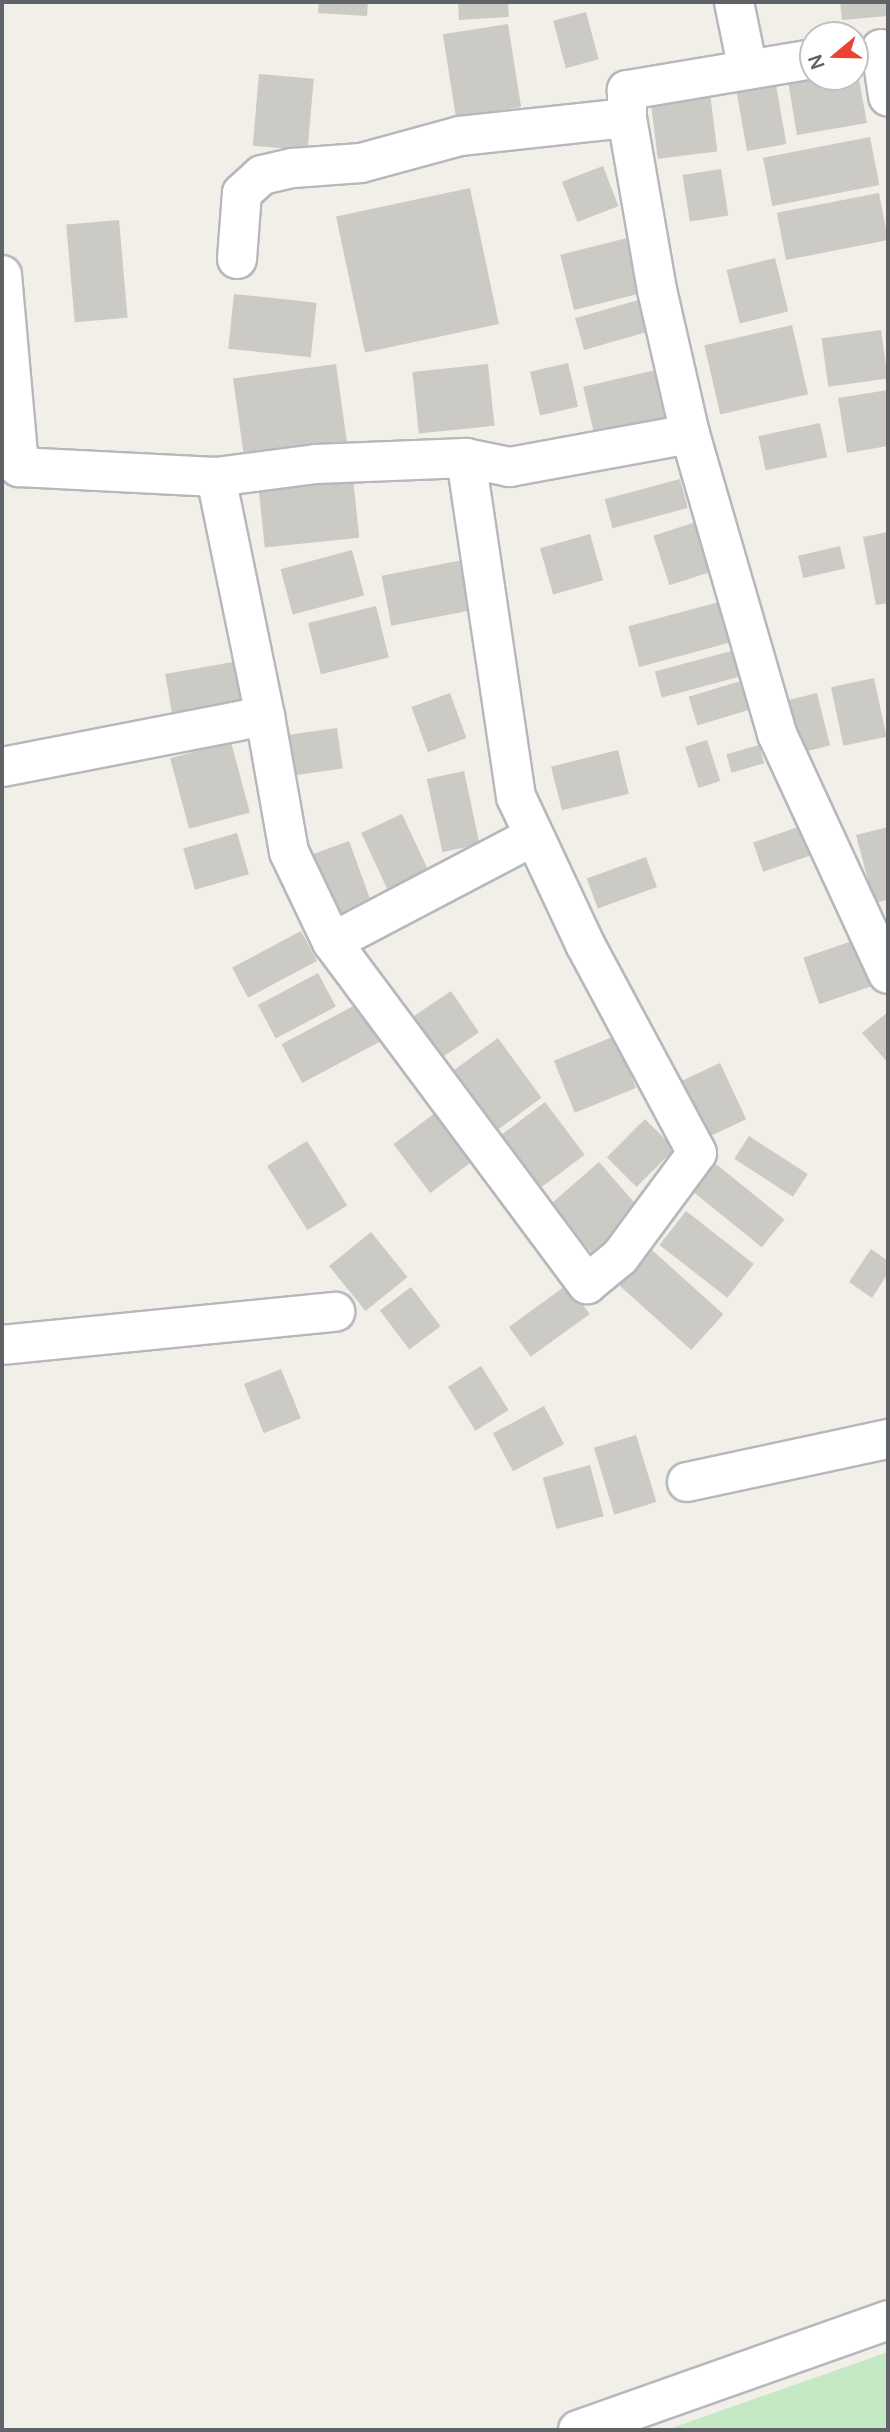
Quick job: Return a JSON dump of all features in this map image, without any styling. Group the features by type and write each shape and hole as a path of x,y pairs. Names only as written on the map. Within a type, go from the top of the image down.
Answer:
{"street":[{"path":"734,2 748,70"},
{"path":"875,50 888,96"},
{"path":"799,61 626,90 627,118 657,290 690,435 777,734 888,974"},
{"path":"237,259 242,193 262,175 293,169 361,163 460,136 627,118"},
{"path":"2,275 19,467 216,477 316,464 467,458 510,467 690,435"},
{"path":"216,477 265,716 289,852 332,942 587,1284 620,1257 697,1153 584,944 516,797 467,458"},
{"path":"2,767 265,716"},
{"path":"332,942 534,836"},
{"path":"2,1345 335,1312"},
{"path":"687,1482 888,1439"},
{"path":"578,2430 888,2320"}],"green space":[{"path":"888,2352 888,2430 666,2430"}],"building":[{"path":"319,2 368,2 367,16 318,13"},
{"path":"458,2 508,2 509,17 459,20"},
{"path":"840,2 888,2 888,16 842,20"},
{"path":"586,12 599,59 566,68 553,21"},
{"path":"508,24 521,107 456,117 443,34"},
{"path":"259,74 314,79 308,151 253,146"},
{"path":"799,79 799,91 861,91 867,123 797,135 788,81"},
{"path":"709,84 717,151 658,159 649,91"},
{"path":"776,85 786,144 747,151 737,92"},
{"path":"870,137 879,185 772,206 763,158"},
{"path":"603,166 618,206 577,222 562,182"},
{"path":"721,169 728,215 690,222 682,175"},
{"path":"470,188 499,324 365,352 336,216"},
{"path":"879,193 888,240 786,260 777,213"},
{"path":"119,220 128,318 75,322 66,225"},
{"path":"635,236 649,291 574,310 560,255"},
{"path":"775,258 788,311 740,323 726,270"},
{"path":"234,294 317,303 311,357 228,349"},
{"path":"649,297 658,329 584,350 575,318"},
{"path":"792,325 808,394 720,414 704,345"},
{"path":"881,330 888,379 828,387 822,338"},
{"path":"568,363 578,407 540,416 530,372"},
{"path":"336,364 347,443 244,458 233,378"},
{"path":"488,364 494,426 419,434 412,372"},
{"path":"669,367 681,418 595,437 583,387"},
{"path":"888,390 888,446 847,453 838,398"},
{"path":"820,423 827,457 766,470 758,436"},
{"path":"353,478 359,538 265,548 259,488"},
{"path":"680,479 688,508 612,528 605,499"},
{"path":"699,521 715,570 669,585 653,536"},
{"path":"888,532 888,603 876,605 863,537"},
{"path":"590,534 603,580 553,594 540,548"},
{"path":"840,546 845,568 803,578 798,556"},
{"path":"352,550 364,595 293,615 281,569"},
{"path":"468,559 478,609 391,626 382,576"},
{"path":"723,601 734,642 639,667 628,626"},
{"path":"376,606 389,657 321,674 308,623"},
{"path":"735,650 742,676 662,698 655,671"},
{"path":"239,661 246,701 172,714 165,674"},
{"path":"874,678 886,737 843,746 831,687"},
{"path":"747,679 756,708 697,726 689,697"},
{"path":"450,693 466,738 428,752 411,707"},
{"path":"817,693 830,745 797,754 784,701"},
{"path":"337,728 343,769 289,776 284,736"},
{"path":"707,740 720,781 698,788 685,747"},
{"path":"231,742 250,813 189,829 170,758"},
{"path":"759,745 764,763 732,773 726,754"},
{"path":"618,750 629,794 562,810 551,767"},
{"path":"464,771 480,844 442,852 427,779"},
{"path":"402,814 429,873 389,892 361,833"},
{"path":"807,824 817,853 763,872 753,843"},
{"path":"888,827 888,900 874,903 856,835"},
{"path":"237,833 249,874 195,890 183,848"},
{"path":"349,841 372,904 333,918 310,855"},
{"path":"646,857 657,887 598,909 587,879"},
{"path":"301,931 317,961 248,998 232,968"},
{"path":"861,938 877,984 819,1004 803,958"},
{"path":"318,973 336,1007 276,1038 258,1005"},
{"path":"451,991 479,1032 437,1061 409,1020"},
{"path":"361,1002 382,1041 302,1083 282,1044"},
{"path":"888,1012 888,1063 862,1033"},
{"path":"615,1036 636,1088 575,1113 554,1061"},
{"path":"498,1038 541,1098 498,1130 454,1070"},
{"path":"720,1063 746,1119 708,1137 682,1081"},
{"path":"545,1102 585,1155 534,1193 495,1140"},
{"path":"435,1113 472,1162 430,1193 393,1144"},
{"path":"645,1119 675,1149 637,1187 607,1157"},
{"path":"749,1136 808,1174 793,1197 734,1159"},
{"path":"307,1141 347,1205 307,1230 267,1166"},
{"path":"599,1162 643,1213 594,1255 550,1205"},
{"path":"716,1164 784,1219 762,1247 693,1192"},
{"path":"686,1211 754,1264 727,1298 660,1245"},
{"path":"371,1232 408,1277 366,1311 329,1266"},
{"path":"871,1249 888,1261 888,1273 872,1298 849,1282"},
{"path":"652,1250 723,1314 691,1350 620,1286"},
{"path":"568,1284 590,1314 531,1357 509,1327"},
{"path":"411,1287 440,1326 409,1350 380,1310"},
{"path":"481,1366 509,1410 475,1431 448,1387"},
{"path":"281,1369 301,1418 264,1433 244,1384"},
{"path":"544,1406 564,1444 513,1471 493,1433"},
{"path":"636,1435 656,1502 614,1515 594,1448"},
{"path":"590,1465 604,1516 556,1529 543,1478"}]}
